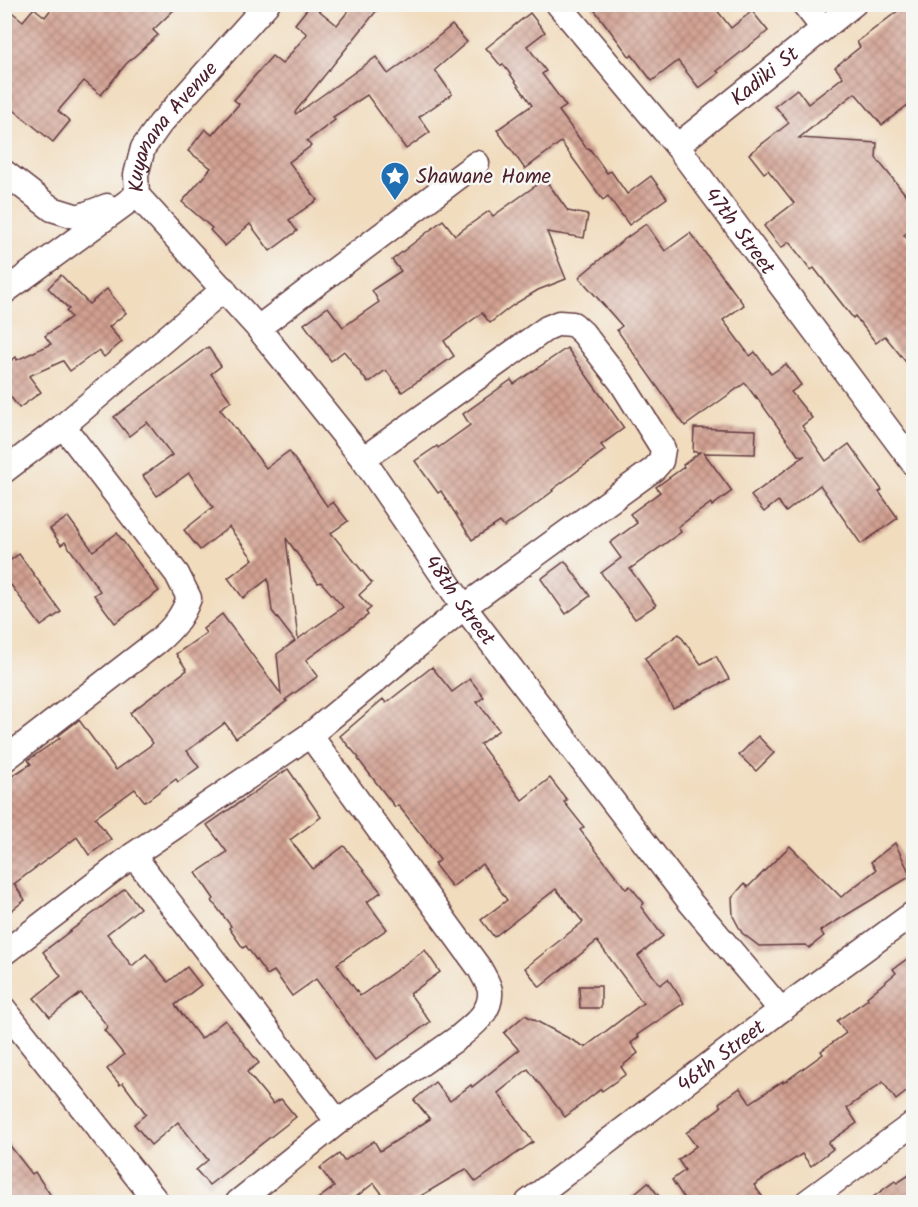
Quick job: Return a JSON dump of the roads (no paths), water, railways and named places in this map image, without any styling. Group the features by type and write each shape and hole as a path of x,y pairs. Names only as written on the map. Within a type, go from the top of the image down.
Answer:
{"street":[{"name":"Kuyanana Avenue","path":"4,171 52,209 78,218 137,195 136,175 144,148 160,124 267,4"},
{"name":"47th Street","path":"558,4 677,146 914,464"},
{"path":"804,4 823,28"},
{"name":"Kadiki St","path":"677,146 854,4"},
{"path":"258,328 477,163"},
{"name":"48th Street","path":"137,195 225,289 363,459 464,607 690,902 781,1010"},
{"path":"4,292 137,195"},
{"path":"4,471 63,426 225,289"},
{"path":"4,953 133,855 310,735 464,607 654,469 661,461 663,449 621,382 583,333 573,324 559,323 548,328 363,459"},
{"path":"4,760 158,641 183,614 189,598 177,574 63,426"},
{"path":"238,1203 338,1122 459,1037 477,1021 488,1006 490,989 480,969 310,735"},
{"path":"133,855 338,1122"},
{"name":"46th Street","path":"528,1203 781,1010 914,913"},
{"path":"4,1009 156,1203"},
{"path":"807,1203 914,1123"}],"place":[{"name":"Shawane Home","path":"395,202"}]}
